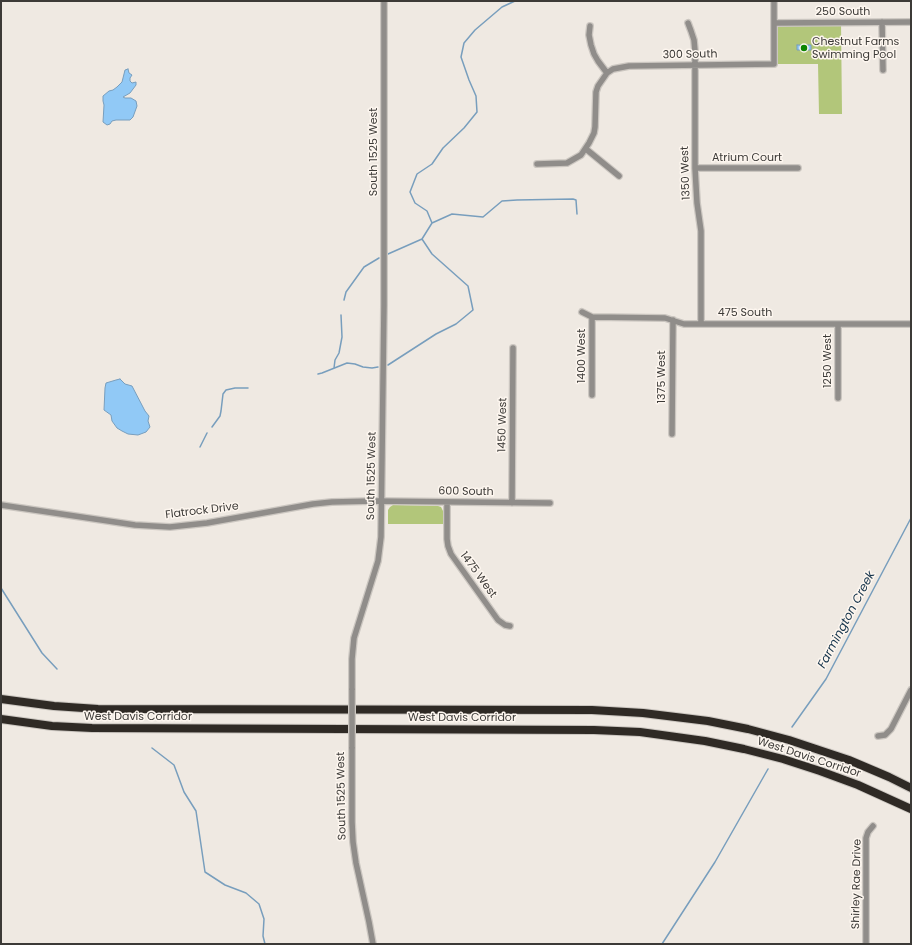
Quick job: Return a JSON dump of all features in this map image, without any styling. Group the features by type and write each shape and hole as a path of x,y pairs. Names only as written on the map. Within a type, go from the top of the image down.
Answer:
{"highway":[{"name":"West Davis Corridor","path":"1,699 54,706 98,709 592,710 643,713 715,722 789,740 856,763 911,788"},
{"name":"West Davis Corridor","path":"1,719 52,726 92,728 594,730 655,734 718,743 783,759 852,783 911,809"}],"street":[{"name":"South 1525 West","path":"373,944 370,922 352,842 352,659 354,638 380,554 381,537 384,305 384,1"},
{"path":"774,1 774,23"},
{"path":"882,22 883,70"},
{"name":"250 South","path":"774,23 911,22"},
{"name":"1350 West","path":"688,23 694,40 695,168 697,203 701,231 701,324"},
{"name":"300 South","path":"607,73 621,67 629,66 774,64 774,23"},
{"path":"537,164 567,163 581,154 592,139 595,128 596,92 598,86 607,73 598,61 590,45 590,26"},
{"path":"586,149 619,176"},
{"name":"Atrium Court","path":"695,168 798,168"},
{"name":"475 South","path":"582,312 592,317 658,317 684,324 911,324"},
{"name":"1400 West","path":"592,317 592,395"},
{"name":"1375 West","path":"672,434 673,320"},
{"name":"1250 West","path":"838,324 838,398"},
{"name":"1450 West","path":"512,503 513,348"},
{"name":"Flatrock Drive","path":"1,505 135,525 170,526 207,523 318,503 342,501 382,501"},
{"name":"600 South","path":"382,501 550,503"},
{"name":"1475 West","path":"447,502 447,539 451,554 498,620 510,626"},
{"path":"878,736 885,735 891,729 911,690"},
{"name":"Shirley Rae Drive","path":"866,944 866,838 872,826"}],"green space":[{"path":"841,22 842,114 819,114 818,64 774,64 774,23"},
{"path":"393,505 441,507 443,511 443,524 388,524 388,510"}],"water":[{"name":"Chestnut Farms Swimming Pool","path":"797,45 811,45 811,50 797,50"},
{"path":"128,69 129,73 132,75 130,81 132,83 136,82 136,85 130,93 123,97 131,98 136,101 137,106 133,117 130,120 112,121 107,125 103,122 103,96 122,82 125,70"},
{"path":"120,379 125,384 132,386 149,416 148,421 150,427 146,432 138,435 128,434 122,431 117,428 112,421 111,415 104,410 106,383"}],"waterway":[{"path":"388,254 422,239 432,223 427,211 415,203 410,192 417,174 432,164 443,148 464,128 477,112 476,96 461,57 464,43 475,30 502,7 515,1"},
{"path":"432,223 452,214 483,217 502,201 517,200 573,199 576,200 577,214"},
{"path":"388,365 436,334 456,324 473,310 468,286 432,254 422,239"},
{"path":"344,300 346,292 364,267 379,258"},
{"path":"334,368 342,337 341,315"},
{"path":"318,374 347,363 363,367 378,367"},
{"path":"212,427 220,416 223,394 226,390 248,388"},
{"path":"200,447 207,433"},
{"name":"Farmington Creek","path":"792,727 826,679 911,518"},
{"path":"1,588 42,653 57,669"},
{"path":"152,748 174,765 184,792 196,811 205,872 225,885 246,893 259,904 264,919 263,936 265,944"},
{"name":"Farmington Creek","path":"662,944 715,862 768,769"}],"place":[{"name":"Chestnut Farms Swimming Pool","path":"804,48"}]}
